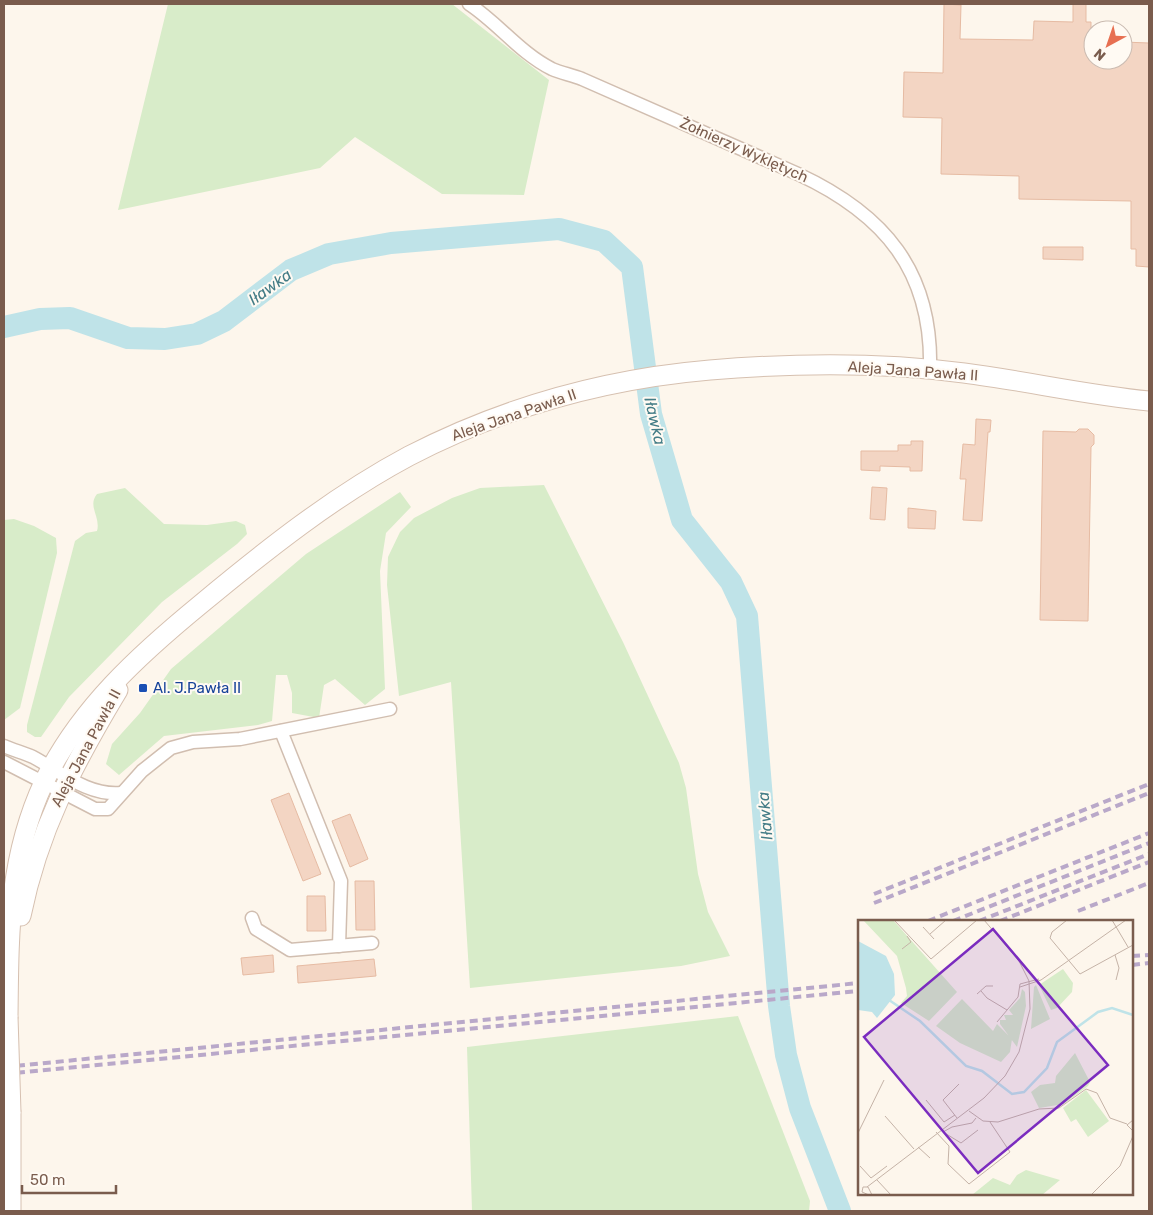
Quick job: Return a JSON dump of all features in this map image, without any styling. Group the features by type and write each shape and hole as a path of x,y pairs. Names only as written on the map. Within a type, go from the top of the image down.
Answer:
{"main road":[{"name":"Aleja Jana Pawła II","path":"11,1211 8,937 13,891 27,825 48,775 73,731 92,706 131,667 185,617 306,520 408,457 498,417 585,390 640,379 710,370 792,366 858,366 962,373 1149,401"},
{"name":"Aleja Jana Pawła II","path":"9,976 27,891 38,850 64,784 131,667"}],"street":[{"name":"Żołnierzy Wyklętych","path":"469,4 483,13 531,55 552,69 582,79 824,186 866,214 883,231 899,252 924,303 930,333 930,371"},
{"path":"4,762 48,775 101,810 114,805 121,794 142,771 171,748 193,742 240,739 390,709"},
{"path":"282,731 341,881 339,946"},
{"path":"4,746 30,756 48,775 64,784 108,794 121,794"},
{"path":"252,918 256,929 290,950 372,943"}],"green space":[{"path":"168,4 452,4 549,80 524,195 442,194 355,137 320,168 118,210"},
{"path":"544,485 623,642 679,763 686,788 698,874 708,912 730,956 681,966 470,988 451,682 399,696 387,585 388,557 400,532 414,518 452,498 480,488"},
{"path":"125,488 164,524 207,525 236,521 245,525 247,534 237,544 162,602 69,697 41,737 35,737 27,732 27,725 75,541 86,533 97,531 98,526 93,503 97,494"},
{"path":"400,492 411,507 386,533 380,571 385,689 365,705 335,679 324,685 319,718 292,713 292,693 287,675 276,675 272,721 258,725 164,736 119,775 106,764 112,744 140,713 171,669 306,554"},
{"path":"14,519 34,526 56,538 57,553 20,708 4,720 4,520"},
{"path":"738,1016 810,1201 809,1211 472,1211 467,1047"}],"building":[{"path":"944,4 961,5 960,39 1033,40 1034,21 1073,22 1073,4 1086,4 1086,20 1083,20 1083,70 1133,70 1133,42 1149,43 1149,267 1136,266 1136,249 1131,249 1131,201 1019,199 1019,176 941,174 942,118 903,117 904,72 943,73"},
{"path":"1043,247 1083,247 1083,260 1043,259"},
{"path":"976,419 991,420 990,432 988,432 982,521 963,520 966,479 960,479 963,444 975,445"},
{"path":"1079,429 1088,429 1094,435 1094,444 1091,447 1088,621 1040,620 1043,431 1076,432"},
{"path":"911,441 923,441 922,471 910,471 910,467 880,466 880,471 861,470 861,451 898,451 898,445 911,445"},
{"path":"872,487 887,488 885,520 870,519"},
{"path":"908,508 936,511 935,529 908,528"},
{"path":"289,793 321,874 303,881 271,800"},
{"path":"350,814 368,859 350,867 332,821"},
{"path":"355,881 374,881 375,930 356,930"},
{"path":"307,896 325,896 326,931 307,931"},
{"path":"273,955 274,972 243,975 241,958"},
{"path":"374,959 376,976 298,983 297,966"}],"waterway":[{"name":"Iławka","path":"4,327 40,319 70,318 128,338 165,339 197,334 224,321 291,270 329,254 391,243 559,229 604,241 632,267 651,414 682,520 731,582 747,616 779,1006 786,1055 800,1108 840,1211"}],"railway":[{"path":"874,894 1149,784"},
{"path":"874,903 1149,793"},
{"path":"931,920 1149,833"},
{"path":"956,920 1149,843"},
{"path":"982,920 1149,854"},
{"path":"1003,920 1149,862"},
{"path":"1078,911 1149,883"},
{"path":"1133,956 1149,955"},
{"path":"1133,965 1149,963"},
{"path":"4,1067 858,983"},
{"path":"4,1074 858,991"}],"place":[{"name":"Al. J.Pawła II","path":"143,688"}]}
